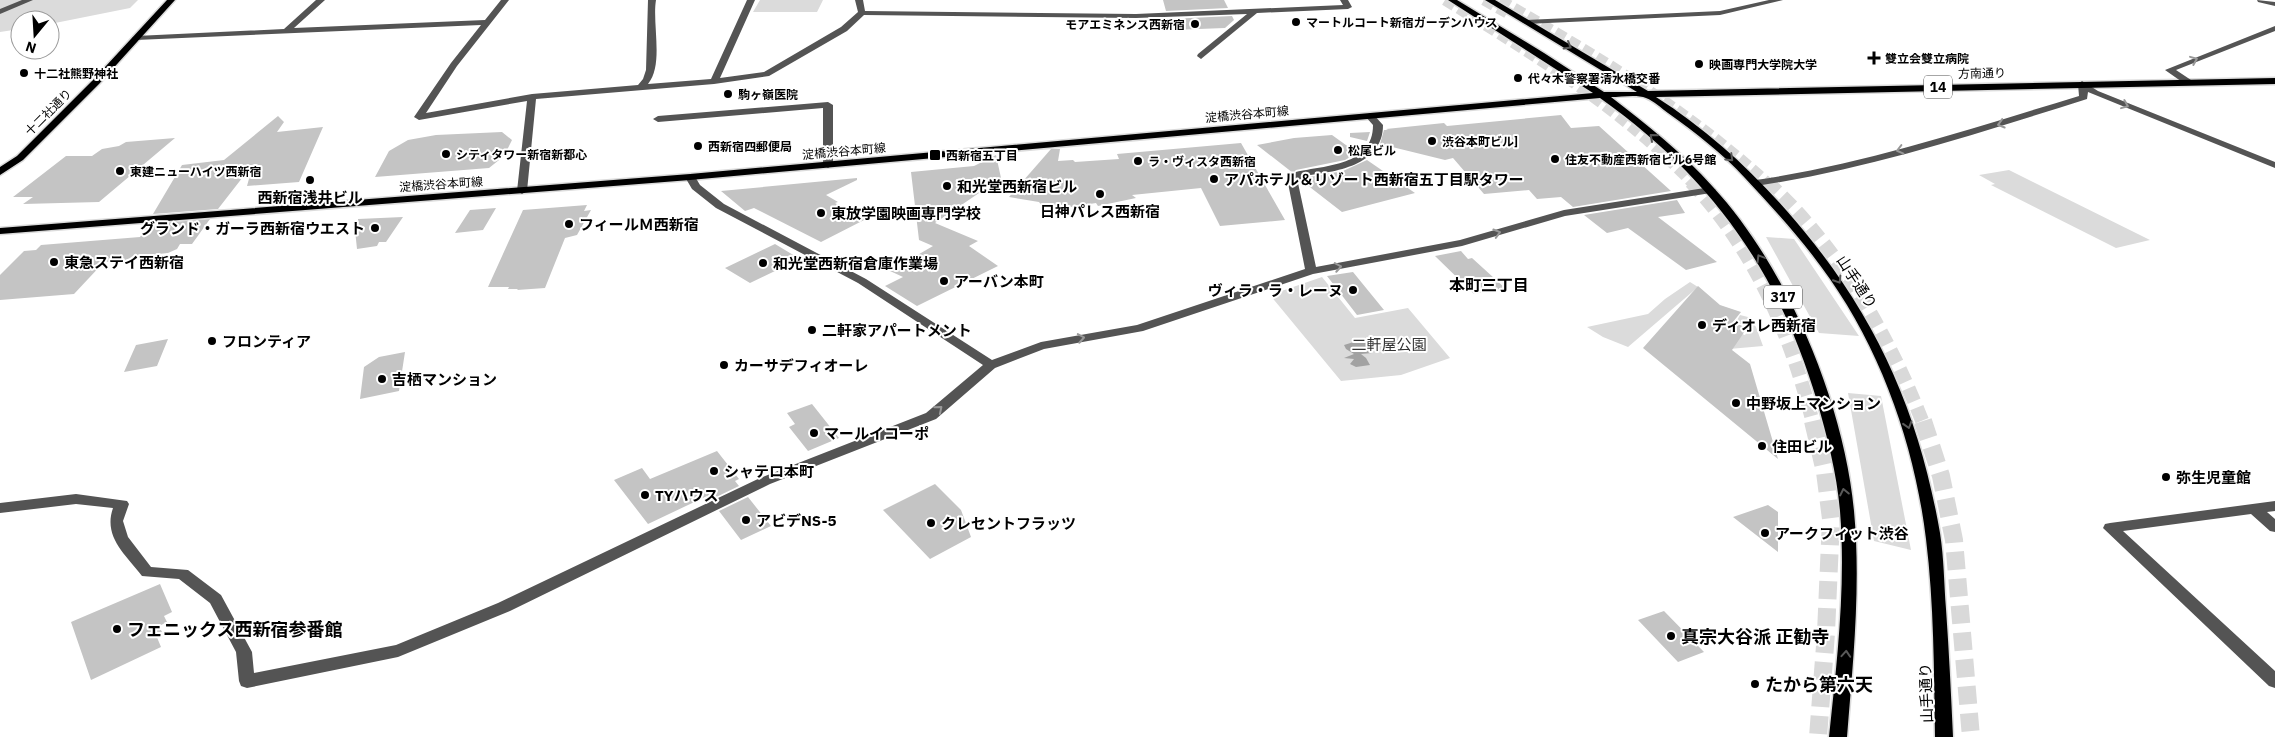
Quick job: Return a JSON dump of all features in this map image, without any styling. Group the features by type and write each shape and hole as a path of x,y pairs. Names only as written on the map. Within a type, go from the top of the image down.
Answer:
{"main road":[{"name":"十二社通り","path":"0,172 20,158 96,82 171,0"},
{"name":"317","path":"1452,0 1600,95 1634,120 1711,190 1748,237 1781,294 1806,348 1824,400 1846,503 1850,584 1838,737"},
{"name":"山手通り","path":"1488,0 1645,93 1716,144 1795,224 1832,271 1868,328 1897,391 1920,464 1933,534 1942,660 1944,737"},
{"name":"方南通り","path":"1600,95 2275,81"},
{"name":"淀橋渋谷本町線","path":"0,230 690,177 1600,95"}],"street":[{"path":"0,12 28,0"},
{"path":"284,32 321,0"},
{"path":"505,0 419,117 532,97 714,81 766,74 844,29 862,14 1136,16 1348,7 1344,0"},
{"path":"641,87 646,84 652,64 649,9 652,0"},
{"path":"714,81 752,0"},
{"path":"859,0 862,14"},
{"path":"1526,22 1720,13 1780,0"},
{"path":"2262,0 2275,4"},
{"path":"1201,56 1256,11"},
{"path":"136,38 488,22"},
{"path":"2188,82 2170,70 2275,28"},
{"path":"2082,84 2095,93 2275,165"},
{"path":"1756,183 1796,177 1948,139 2011,120 2084,97 2082,84"},
{"path":"522,191 532,97"},
{"path":"658,119 828,105 828,165"},
{"path":"1311,271 1294,183 1300,174 1341,167 1362,156 1376,144 1378,125 1370,116"},
{"path":"690,177 696,187 720,206 862,281 991,365"},
{"path":"0,508 76,499 122,504 116,521 121,540 147,572 183,574 216,599 244,652 247,681 398,650 504,607 765,481 931,416 991,365 1041,346 1139,328 1311,271 1462,243 1564,213 1711,190"},
{"path":"2275,506 2110,528 2275,681"},
{"path":"2254,509 2275,526"}],"green space":[{"path":"0,0 138,0 130,8 60,22 60,10 10,10 10,30 0,32"},
{"path":"760,0 823,0 817,12 753,12"},
{"path":"2009,170 2150,240 2116,248 1991,185 1995,184 1979,175"},
{"path":"1766,237 1794,239 1859,336 1819,333"},
{"name":"二軒屋公園","path":"1322,277 1355,318 1408,308 1450,358 1401,375 1341,381 1270,295"},
{"path":"1690,282 1698,287 1628,347 1603,337 1587,327 1648,314 1665,299"},
{"path":"1740,315 1748,317 1756,327 1763,346 1718,350 1730,330 1745,335 1750,328 1736,322"},
{"path":"1848,393 1881,396 1911,550 1874,541"}],"shaded area":[{"path":"1357,341 1366,343 1372,348 1372,353 1361,354 1370,365 1356,367 1350,364 1354,359 1344,358 1354,354 1346,349 1344,345"}],"building":[{"path":"1163,0 1224,0 1228,8 1166,11"},
{"name":"モアエミネンス西新宿","path":"1232,16 1234,20 1225,28 1172,30 1169,19"},
{"name":"住友不動産西新宿ビル6号館","path":"1561,115 1571,128 1599,126 1671,191 1573,207 1561,197 1537,199 1529,190 1484,194 1453,158 1445,160 1380,144 1384,130 1388,130 1386,129 1444,123 1447,126"},
{"path":"278,116 284,122 277,132 323,127 299,182 247,186 253,164 218,209 153,214 182,165 224,160"},
{"name":"シティタワー新宿新都心","path":"502,132 512,140 504,156 489,168 375,177 389,151 408,140 436,135"},
{"path":"1370,132 1367,141 1350,137 1350,133"},
{"path":"1332,135 1357,153 1345,160 1296,170 1293,173 1257,145 1294,138"},
{"name":"東建ニューハイツ西新宿","path":"175,138 99,202 23,204 33,197 13,197 66,156 92,156 102,149 119,146 126,142"},
{"path":"1241,143 1285,220 1220,226 1201,188 1132,195 1136,198 1098,206 1096,203 1058,209 1048,209 1039,202 1009,197 1051,149 1060,149 1058,161 1073,160 1075,162 1119,159 1117,154"},
{"path":"996,155 1001,178 935,223 978,241 969,246 998,266 917,306 885,286 903,277 890,271 933,246 919,240 911,172 974,166"},
{"path":"1367,160 1415,193 1342,212 1302,181 1304,178 1343,171"},
{"path":"857,178 857,180 826,195 838,202 835,203 866,219 821,242 754,208 745,211 721,191"},
{"path":"1677,200 1685,213 1658,217 1717,262 1686,270 1628,228 1607,233 1584,215"},
{"path":"587,205 584,211 591,210 577,235 565,238 545,288 517,290 508,289 509,287 488,287 523,210"},
{"path":"496,208 483,230 455,233 470,210"},
{"name":"グランド・ガーラ西新宿ウエスト","path":"403,217 386,242 379,242 377,246 357,249 355,230 358,226 358,219"},
{"name":"東急ステイ西新宿","path":"210,219 192,244 180,244 177,249 168,253 149,255 146,259 104,262 74,294 0,300 0,275 24,251 36,250 41,245 140,237 148,224"},
{"name":"和光堂西新宿倉庫作業場","path":"775,244 800,259 750,283 725,268"},
{"path":"1461,251 1468,259 1472,258 1505,288 1474,294 1435,256"},
{"name":"ヴィラ・ラ・レーヌ","path":"1353,272 1384,310 1357,315 1327,276"},
{"path":"1698,286 1720,305 1741,312 1733,322 1747,328 1732,350 1750,364 1778,459 1643,348"},
{"path":"168,339 157,366 124,372 136,345"},
{"name":"吉栖マンション","path":"405,352 399,391 360,399 364,367 379,357"},
{"name":"マールイコーポ","path":"812,404 839,438 808,451 789,427 795,424 787,413"},
{"path":"717,451 739,479 735,481 739,486 710,500 707,496 648,524 614,480 642,468 650,479"},
{"name":"クレセントフラッツ","path":"935,484 961,510 971,537 930,559 883,510"},
{"name":"アビデNS-5","path":"748,497 771,526 741,540 719,511"},
{"name":"アークフィット渋谷","path":"1768,505 1778,512 1778,552 1733,517"},
{"name":"フェニックス西新宿参番館","path":"160,584 172,612 164,616 167,622 159,626 162,632 156,635 161,647 91,680 71,622"},
{"name":"真宗大谷派 正勧寺","path":"1664,611 1704,652 1678,662 1638,620"}],"tunnel":[{"path":"1445,0 1543,62 1606,106 1636,130 1691,182"},
{"path":"1484,0 1507,13"},
{"path":"1500,0 1605,62 1672,106 1768,183"},
{"path":"1691,182 1714,208 1752,264 1781,325 1804,390 1813,423"},
{"path":"1767,182 1793,207 1816,234 1859,293 1894,357 1923,423"},
{"path":"1813,421 1825,472 1831,519 1826,633 1818,737"},
{"path":"1923,421 1941,476 1954,540 1971,737"}],"place":[{"name":"マートルコート新宿ガーデンハウス","path":"1296,22"},
{"name":"モアエミネンス西新宿","path":"1195,24"},
{"name":"雙立会雙立病院","path":"1874,58"},
{"name":"映画専門大学院大学","path":"1699,64"},
{"name":"十二社熊野神社","path":"24,73"},
{"name":"代々木警察署清水橋交番","path":"1518,78"},
{"name":"駒ヶ嶺医院","path":"728,94"},
{"name":"渋谷本町ビル]","path":"1432,141"},
{"name":"西新宿四郵便局","path":"698,146"},
{"name":"松尾ビル","path":"1338,150"},
{"name":"シティタワー新宿新都心","path":"446,154"},
{"name":"西新宿五丁目","path":"935,155"},
{"name":"住友不動産西新宿ビル6号館","path":"1555,159"},
{"name":"ラ・ヴィスタ西新宿","path":"1138,161"},
{"name":"東建ニューハイツ西新宿","path":"120,171"},
{"name":"アパホテル＆リゾート西新宿五丁目駅タワー","path":"1214,179"},
{"name":"西新宿浅井ビル","path":"310,180"},
{"name":"和光堂西新宿ビル","path":"947,186"},
{"name":"日神パレス西新宿","path":"1100,194"},
{"name":"東放学園映画専門学校","path":"821,213"},
{"name":"フィールＭ西新宿","path":"569,224"},
{"name":"グランド・ガーラ西新宿ウエスト","path":"375,228"},
{"name":"東急ステイ西新宿","path":"54,262"},
{"name":"和光堂西新宿倉庫作業場","path":"763,263"},
{"name":"アーバン本町","path":"944,281"},
{"name":"ヴィラ・ラ・レーヌ","path":"1353,290"},
{"name":"ディオレ西新宿","path":"1702,325"},
{"name":"二軒家アパートメント","path":"812,330"},
{"name":"フロンティア","path":"212,341"},
{"name":"カーサデフィオーレ","path":"724,365"},
{"name":"吉栖マンション","path":"382,379"},
{"name":"中野坂上マンション","path":"1736,403"},
{"name":"マールイコーポ","path":"814,433"},
{"name":"住田ビル","path":"1762,446"},
{"name":"シャテロ本町","path":"714,471"},
{"name":"弥生児童館","path":"2166,477"},
{"name":"TYハウス","path":"645,495"},
{"name":"アビデNS-5","path":"746,520"},
{"name":"クレセントフラッツ","path":"931,523"},
{"name":"アークフィット渋谷","path":"1765,533"},
{"name":"フェニックス西新宿参番館","path":"117,629"},
{"name":"真宗大谷派 正勧寺","path":"1671,636"},
{"name":"たから第六天","path":"1755,684"}],"district":[{"name":"本町三丁目","path":"1489,285"}]}
